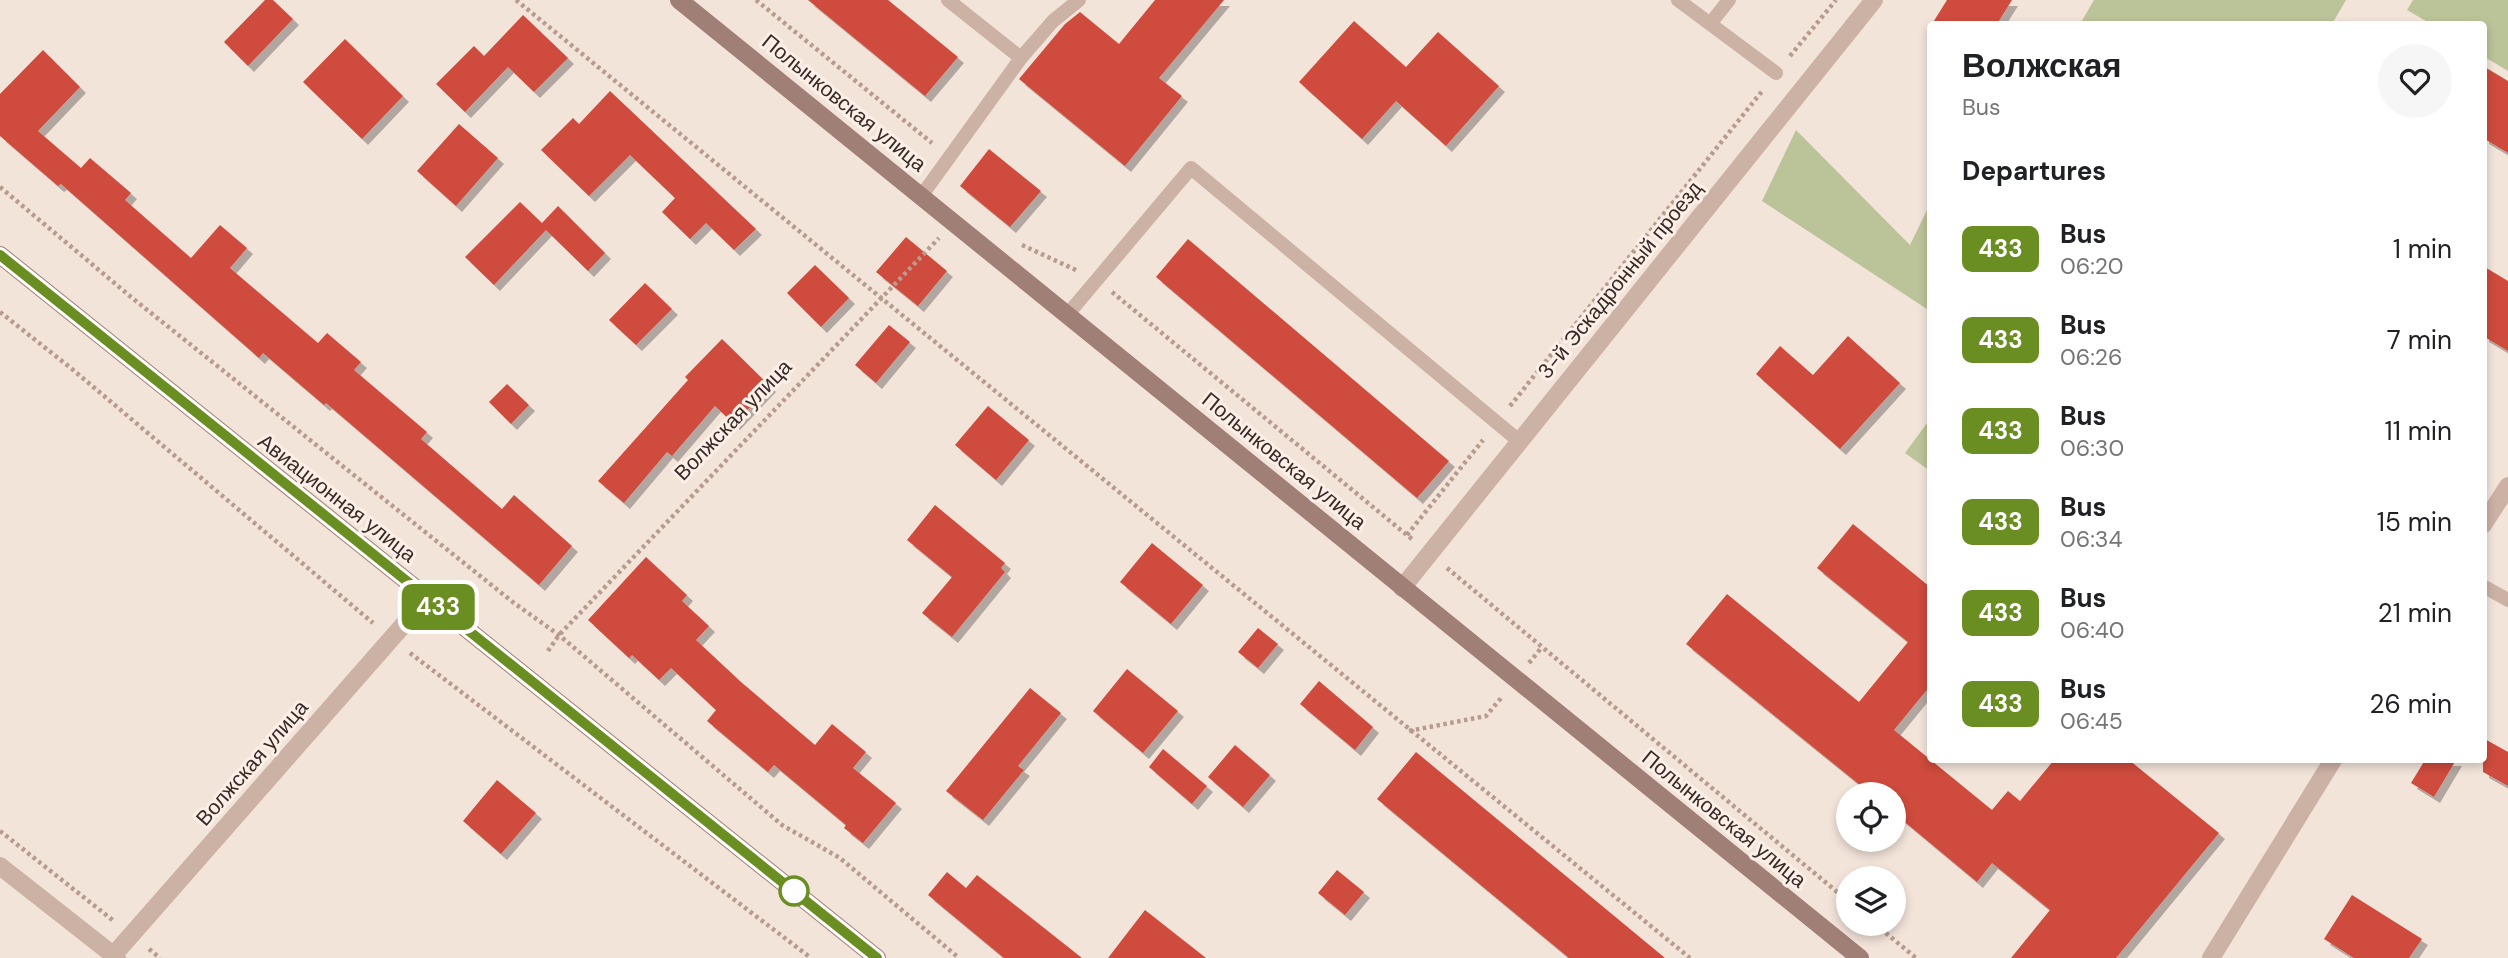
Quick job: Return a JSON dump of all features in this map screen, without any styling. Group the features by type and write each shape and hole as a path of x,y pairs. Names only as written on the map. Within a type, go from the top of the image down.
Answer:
{"street":[{"name":"Полынковская улица","path":"679,0 1860,958"},
{"name":"3-й Эскадронный проезд","path":"1402,588 1874,0"},
{"name":"Авиационная улица","path":"0,255 877,958"},
{"path":"2487,519 2508,486"},
{"name":"Волжская улица","path":"114,957 427,598"},
{"path":"2211,958 2331,763"},
{"path":"0,866 114,957"}],"lane":[{"path":"948,0 1021,58"},
{"path":"922,195 1021,58 1053,21 1079,0"},
{"path":"1678,0 1776,73"},
{"path":"1710,24 1729,0"},
{"path":"1068,314 1191,168 1519,441"},
{"path":"2487,588 2508,600"}],"path":[{"path":"516,0 1690,958"},
{"path":"756,0 949,157"},
{"path":"1407,535 1836,0"},
{"path":"0,187 492,586 559,635 782,825 840,858 959,958"},
{"name":"Волжская улица","path":"548,651 559,635 954,222"},
{"path":"1018,243 1097,280 1836,891"},
{"path":"1409,731 1486,716 1542,647"},
{"path":"0,831 160,958"},
{"path":"1889,936 1916,958"}],"green space":[{"path":"2094,0 2346,0 2334,21 2082,21"},
{"path":"2413,0 2508,0 2508,71 2487,58 2487,21 2426,21 2407,10"},
{"path":"1796,130 1910,245 1927,210 1927,309 1762,201"},
{"path":"1927,423 1927,469 1905,453"}],"building":[{"path":"265,0 273,0 293,19 248,66 224,42"},
{"path":"808,0 888,0 958,57 925,96"},
{"path":"1155,0 1224,0 1159,78 1182,96 1125,166 1019,79 1065,24 1080,12 1119,44"},
{"path":"1947,0 2012,0 1999,21 1934,21"},
{"path":"523,15 568,58 534,92 508,67 465,112 436,84 474,46 484,56"},
{"path":"1354,21 1406,67 1438,32 1499,86 1446,146 1396,101 1362,139 1299,82"},
{"path":"345,39 403,96 362,139 303,82"},
{"path":"43,50 80,87 38,131 81,168 90,158 131,193 125,200 191,258 220,225 247,248 230,268 318,343 327,333 361,362 354,370 427,432 421,439 502,509 514,495 572,546 539,585 326,403 324,405 263,353 259,358 61,184 58,186 0,136 0,94"},
{"path":"2487,68 2508,81 2508,153 2487,140"},
{"path":"610,91 756,229 734,250 706,223 690,239 662,212 675,198 630,155 589,196 541,150 573,118 579,124"},
{"path":"459,124 498,158 456,206 417,171"},
{"path":"989,149 1041,191 1010,227 960,186"},
{"path":"520,202 542,223 558,206 605,253 588,271 546,230 494,285 465,257"},
{"path":"906,237 947,271 918,306 876,272"},
{"path":"1188,239 1449,461 1417,498 1156,277"},
{"path":"815,265 849,298 821,327 787,293"},
{"path":"2487,268 2508,281 2508,351 2487,338"},
{"path":"645,283 672,309 636,345 609,320"},
{"path":"889,325 910,342 876,383 855,365"},
{"path":"1848,336 1900,383 1840,449 1756,374 1780,346 1813,375"},
{"path":"722,339 770,386 734,424 715,406 672,456 667,452 624,503 598,481 688,380 685,377"},
{"path":"507,384 529,405 511,424 489,402"},
{"path":"988,406 1029,440 996,480 955,445"},
{"path":"935,505 1005,563 1001,568 1005,572 952,637 922,613 952,577 907,540"},
{"path":"1853,524 1927,585 1927,690 1894,730 1927,757 1927,763 1934,763 1992,810 2008,791 2020,801 2052,763 2133,763 2219,833 2116,958 2011,958 2050,910 1992,863 1977,882 1906,823 1906,782 1856,782 1686,644 1727,594 1859,702 1908,642 1817,568"},
{"path":"1152,543 1203,585 1171,624 1120,582"},
{"path":"646,557 687,595 682,601 709,626 696,640 741,682 815,745 832,724 866,752 853,768 896,803 863,843 844,828 846,825 774,765 768,772 707,721 716,710 671,668 659,680 632,655 629,658 588,620"},
{"path":"1258,628 1278,644 1258,668 1238,652"},
{"path":"1127,669 1178,711 1143,753 1093,711"},
{"path":"1319,681 1373,727 1355,750 1300,704"},
{"path":"1030,688 1061,713 1018,766 1024,770 983,820 946,791"},
{"path":"2487,740 2508,752 2508,786 2483,772 2483,763 2487,763"},
{"path":"1235,745 1270,775 1243,807 1208,777"},
{"path":"1163,749 1207,786 1192,804 1149,767"},
{"path":"1416,752 1665,958 1569,958 1377,799"},
{"path":"2423,763 2454,763 2434,797 2411,783"},
{"path":"497,780 536,813 501,854 463,821"},
{"path":"1337,870 1364,892 1345,915 1318,893"},
{"path":"947,872 966,888 977,875 1082,958 1004,958 928,895"},
{"path":"2352,895 2422,939 2409,958 2354,958 2324,939"},
{"path":"1145,910 1206,958 1108,958"}],"bus line":[{"name":"433","path":"0,255 131,363 877,958"}]}
